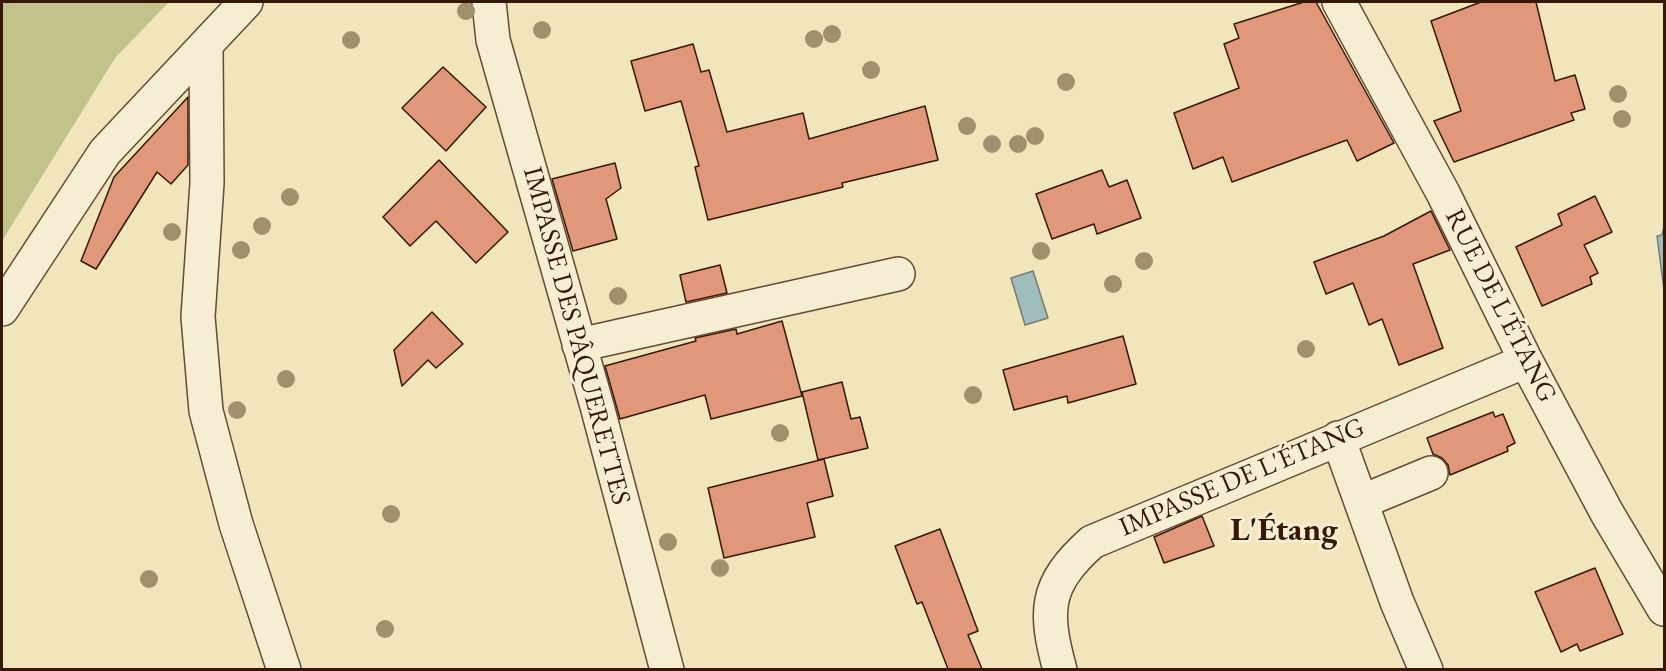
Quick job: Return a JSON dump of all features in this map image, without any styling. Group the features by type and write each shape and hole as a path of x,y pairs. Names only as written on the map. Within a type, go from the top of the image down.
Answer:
{"street":[{"path":"2,309 105,152 246,2"},
{"name":"IMPASSE DES PÂQUERETTES","path":"489,2 493,40 667,669"},
{"name":"RUE DE L'ÉTANG","path":"1339,2 1443,193 1526,361 1607,513 1665,609"},
{"path":"206,47 207,183 198,317 206,411 236,524 284,669"},
{"path":"579,345 898,274"},
{"name":"IMPASSE DE L'ÉTANG","path":"1060,669 1048,615 1064,570 1092,542 1526,361"},
{"path":"1338,438 1398,602 1426,669"},
{"path":"1361,502 1431,473"}],"green space":[{"path":"2,2 169,2 115,58 2,241"}],"water":[{"path":"1664,226 1664,290 1657,236 1662,235"},
{"path":"1033,271 1048,318 1025,325 1011,278"}],"building":[{"path":"1304,2 1316,2 1394,143 1357,161 1347,140 1232,182 1223,157 1193,169 1174,113 1239,88 1224,44 1239,38 1234,24"},
{"path":"1481,2 1536,2 1555,81 1575,75 1585,109 1571,113 1574,120 1454,162 1434,121 1461,111 1431,21"},
{"path":"693,44 701,72 709,70 727,132 803,113 809,139 925,106 938,160 842,183 843,187 708,220 695,167 699,166 681,101 645,111 631,61"},
{"path":"443,67 486,107 446,151 402,108"},
{"path":"188,97 188,165 171,184 157,172 96,269 81,261 114,177"},
{"path":"439,160 508,232 476,263 436,221 410,246 383,217"},
{"path":"615,163 621,188 606,199 617,239 573,251 552,179"},
{"path":"1102,170 1109,187 1127,180 1141,218 1097,234 1094,224 1052,239 1036,194"},
{"path":"1595,196 1612,232 1584,245 1598,273 1590,277 1592,284 1542,306 1516,247 1562,225 1558,214"},
{"path":"1431,211 1450,250 1413,264 1443,348 1399,365 1382,319 1369,325 1353,283 1326,294 1314,262 1384,236"},
{"path":"720,265 727,293 686,302 680,275"},
{"path":"432,312 463,344 436,368 428,360 402,386 394,350"},
{"path":"782,321 802,396 711,419 705,395 620,419 605,366 696,341 695,338 736,329 737,334"},
{"path":"1123,336 1136,384 1068,403 1067,396 1014,410 1003,370"},
{"path":"842,382 851,419 860,417 868,448 818,460 802,392"},
{"path":"1493,412 1495,417 1503,414 1515,443 1507,447 1508,451 1450,475 1448,465 1442,458 1433,454 1427,438"},
{"path":"824,459 833,496 807,503 815,537 724,558 708,488"},
{"path":"1202,516 1214,546 1164,563 1154,537"},
{"path":"940,529 978,631 968,635 982,669 948,669 922,602 917,604 895,546"},
{"path":"1595,568 1623,634 1580,651 1577,644 1561,652 1535,592"}],"district":[{"name":"L'Étang","path":"1284,531"}]}
